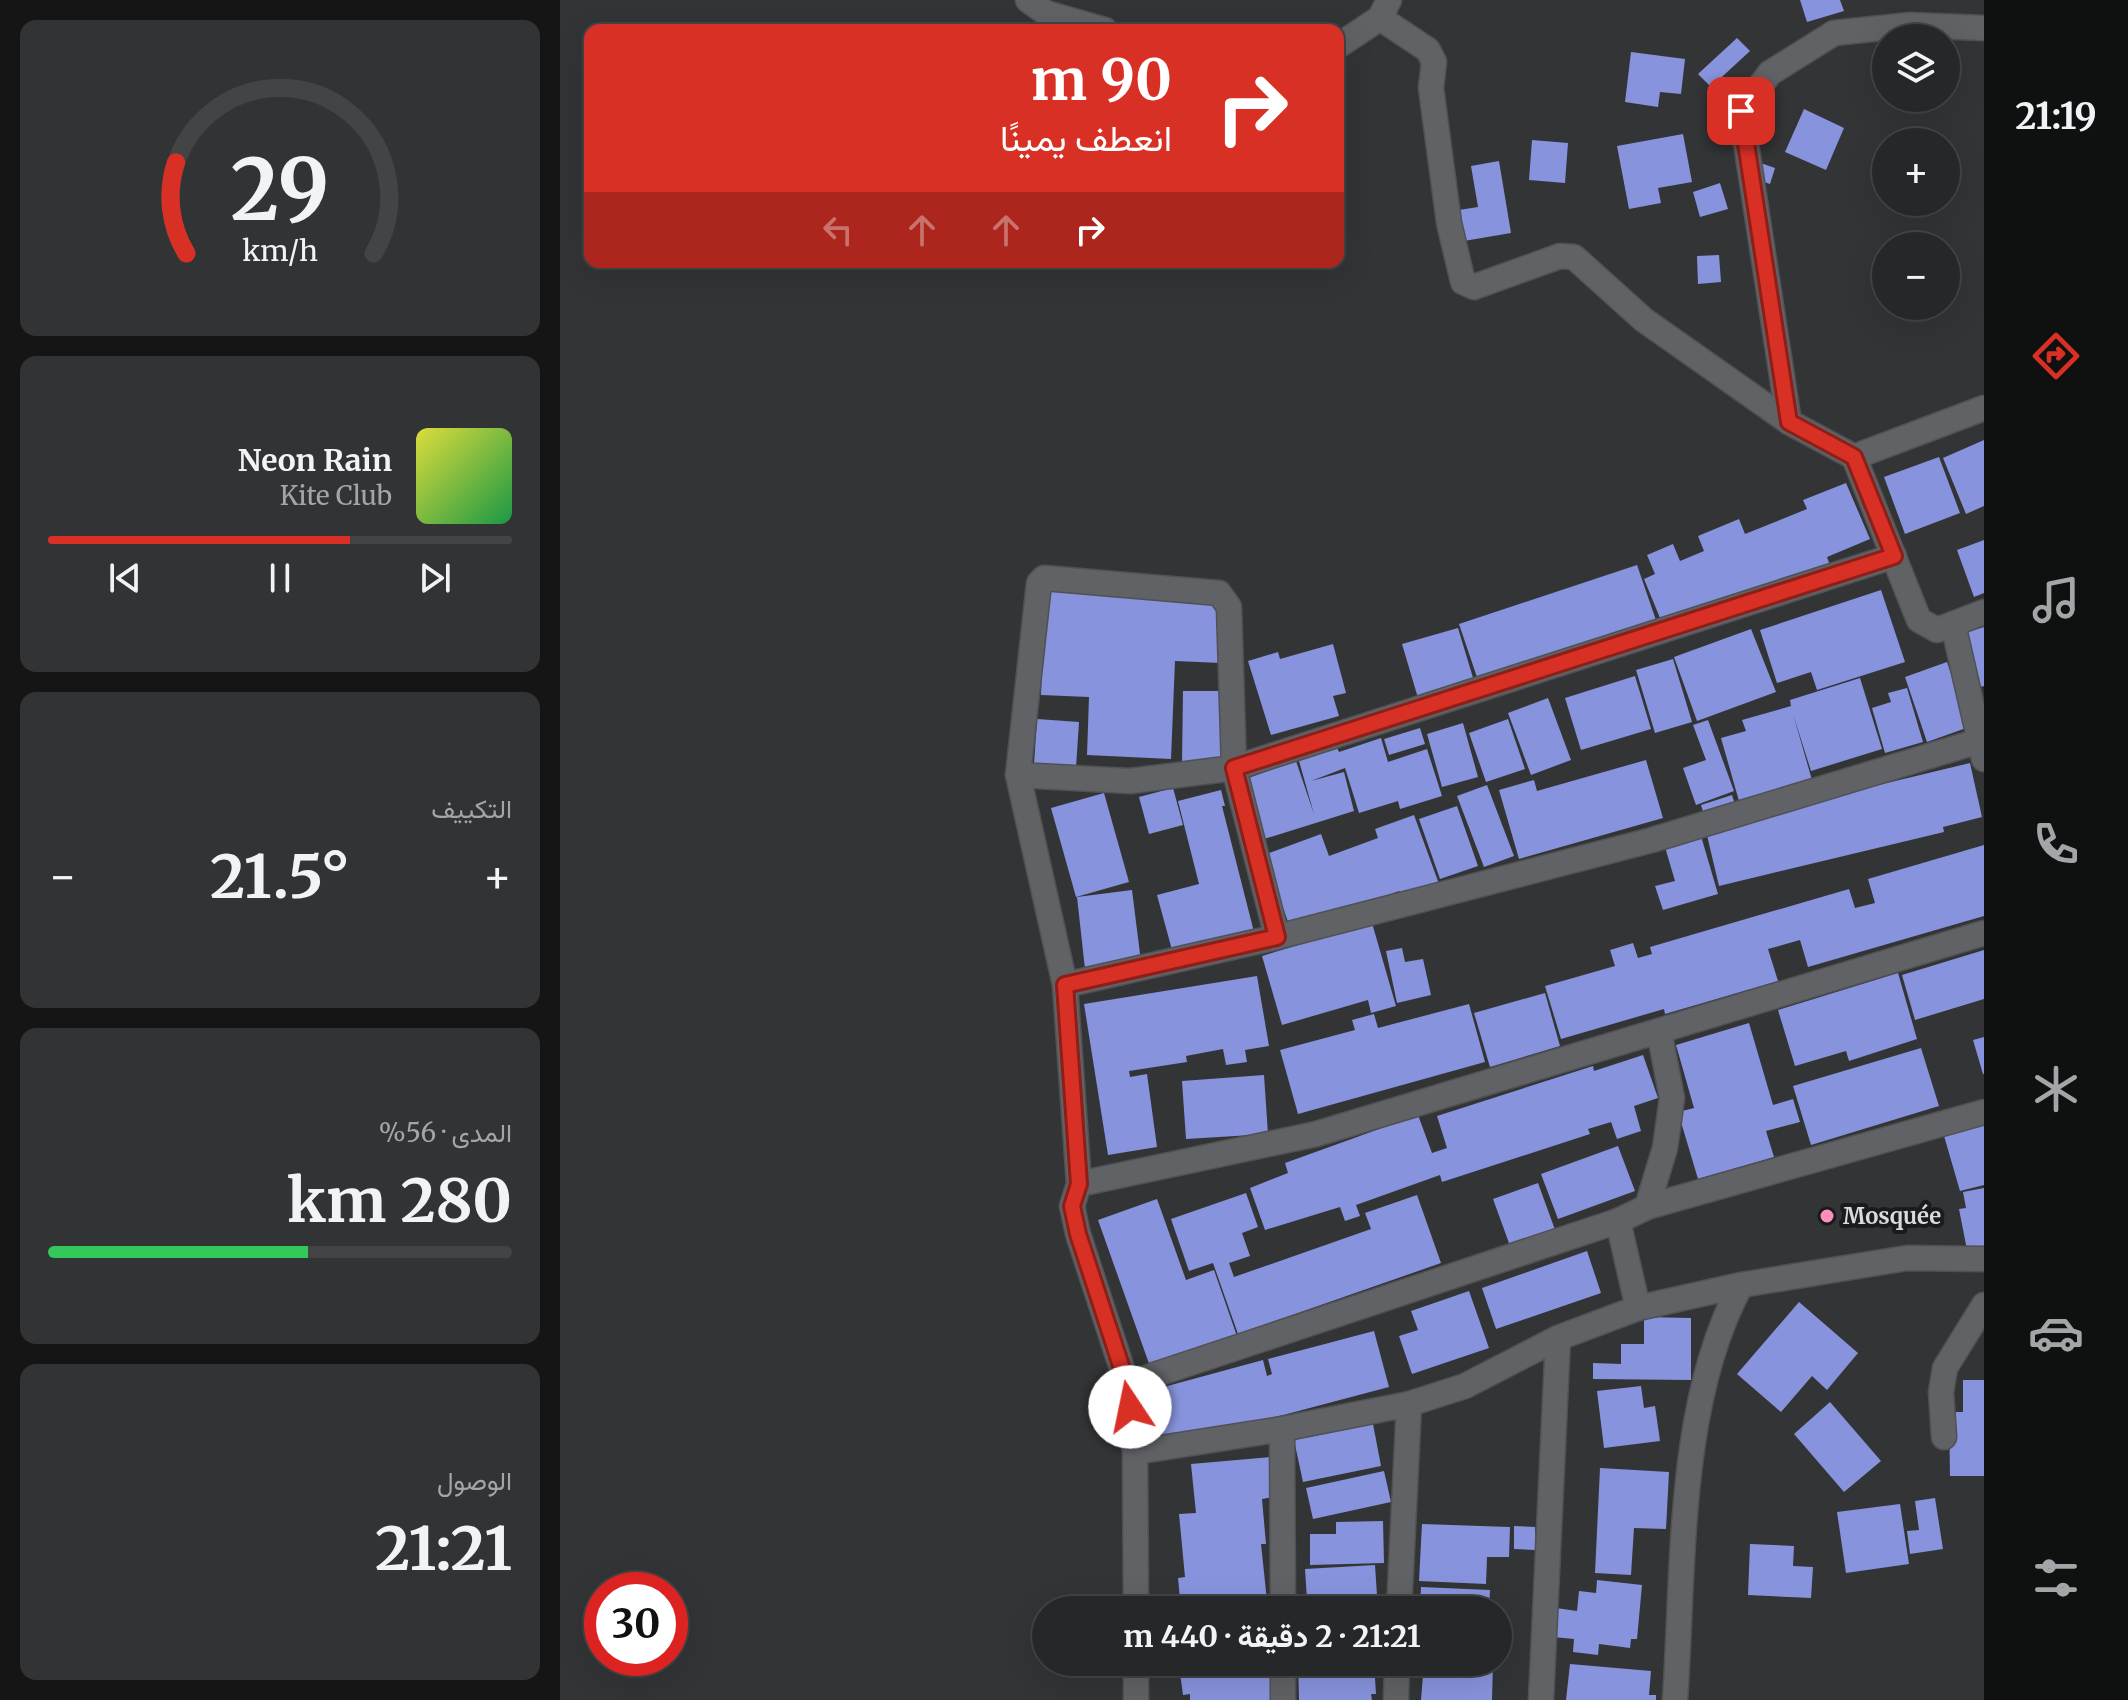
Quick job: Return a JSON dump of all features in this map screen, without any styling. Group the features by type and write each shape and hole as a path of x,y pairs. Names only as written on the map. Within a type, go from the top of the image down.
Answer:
{"street":[{"path":"1028,0 1046,13 1084,24"},
{"path":"1344,41 1384,9 1428,50 1434,62 1431,88 1449,223 1463,282 1474,287 1560,256 1574,257 1593,270 1644,320 1789,422 1854,457 1919,620 1927,628 1937,630 1984,612"},
{"path":"1789,422 1741,111 1770,73 1834,33 1910,25 1984,28"},
{"path":"1854,457 1984,408"},
{"path":"1018,775 1130,781 1234,768 1894,556"},
{"path":"1136,1596 1135,1452 1127,1384 1078,1234 1072,1206 1079,1184 1065,985 1018,775 1039,583 1053,576 1219,593 1225,597 1229,607 1234,768 1277,937"},
{"path":"1065,985 1277,937 1652,840 1981,750 1953,624"},
{"path":"1079,1184 1316,1134 1984,933"},
{"path":"1647,1207 1665,1148 1672,1098 1659,1031"},
{"path":"1127,1384 1618,1221 1647,1207 1984,1112"},
{"path":"1618,1221 1638,1308"},
{"path":"1135,1452 1282,1429 1409,1404 1465,1386 1558,1338 1638,1308 1741,1285 1907,1258 1984,1259"},
{"path":"1675,1700 1689,1481 1702,1390 1726,1312 1741,1285"},
{"path":"1944,1437 1941,1392 1945,1368 1984,1305"},
{"path":"1541,1700 1558,1338"},
{"path":"1399,1596 1402,1486 1409,1404"},
{"path":"1282,1429 1283,1596"},
{"path":"1136,1676 1136,1700"},
{"path":"1283,1676 1283,1700"},
{"path":"1396,1700 1397,1676"}],"building":[{"path":"1800,0 1840,0 1844,11 1807,22"},
{"path":"1737,38 1750,51 1711,87 1698,74"},
{"path":"1631,52 1685,59 1681,94 1660,92 1658,107 1625,102"},
{"path":"1804,109 1844,128 1826,170 1785,152"},
{"path":"1683,134 1692,182 1658,188 1661,203 1629,209 1617,146"},
{"path":"1532,140 1568,143 1565,183 1529,180"},
{"path":"1499,161 1511,233 1464,241 1459,210 1478,207 1471,166"},
{"path":"1755,161 1775,168 1770,184 1750,177"},
{"path":"1720,183 1728,209 1700,217 1693,192"},
{"path":"1719,255 1721,282 1698,284 1697,256"},
{"path":"1984,440 1984,506 1966,514 1943,458"},
{"path":"1939,457 1960,513 1905,534 1884,477"},
{"path":"1846,483 1870,539 1827,557 1832,571 1667,635 1644,579 1655,574 1647,555 1673,544 1680,561 1704,551 1698,536 1739,519 1745,534 1807,509 1803,500"},
{"path":"1984,540 1984,593 1974,597 1957,550"},
{"path":"1637,565 1659,629 1481,689 1459,624"},
{"path":"1045,589 1224,597 1221,663 1175,661 1171,759 1087,755 1089,697 1041,695"},
{"path":"1881,590 1905,662 1817,690 1811,672 1777,683 1760,630"},
{"path":"1984,627 1984,686 1975,688 1965,633"},
{"path":"1458,628 1474,681 1418,698 1402,644"},
{"path":"1751,629 1776,692 1697,721 1674,657"},
{"path":"1333,644 1346,693 1333,696 1339,716 1271,735 1248,661 1278,652 1280,659"},
{"path":"1673,659 1692,722 1655,733 1636,670"},
{"path":"1947,662 1969,727 1927,742 1905,677"},
{"path":"1635,676 1651,729 1581,750 1565,698"},
{"path":"1860,678 1882,749 1811,771 1793,714 1812,780 1739,801 1721,738 1746,731 1742,720 1791,706 1790,700"},
{"path":"1907,688 1923,742 1885,753 1872,708 1891,702 1888,693"},
{"path":"1183,691 1222,691 1221,763 1182,763"},
{"path":"1548,698 1571,760 1531,775 1508,713"},
{"path":"1037,719 1079,722 1076,768 1034,765"},
{"path":"1508,719 1525,769 1486,782 1469,733"},
{"path":"1708,720 1734,791 1696,805 1683,768 1706,760 1693,725"},
{"path":"1463,723 1478,777 1442,787 1427,734"},
{"path":"1420,728 1425,744 1389,755 1384,739"},
{"path":"1381,738 1388,762 1427,749 1442,796 1400,809 1398,801 1359,813 1345,768 1311,781 1344,772 1354,811 1264,839 1243,780 1296,761 1314,814 1299,761"},
{"path":"1646,760 1663,818 1519,859 1499,790 1534,780 1537,791"},
{"path":"1970,763 1982,817 1943,827 1944,832 1719,886 1705,827"},
{"path":"1487,785 1514,856 1484,867 1457,796"},
{"path":"1173,788 1183,825 1149,834 1139,797"},
{"path":"1221,790 1225,806 1222,806 1255,936 1172,950 1157,895 1199,884 1178,801"},
{"path":"1104,793 1129,882 1076,897 1051,808"},
{"path":"1732,795 1736,808 1705,818 1701,805"},
{"path":"1457,806 1478,866 1440,879 1419,819"},
{"path":"1414,815 1439,884 1401,897 1399,891 1291,930 1264,855 1321,834 1329,856 1378,838 1375,829"},
{"path":"1701,836 1718,894 1663,910 1655,886 1675,881 1665,847"},
{"path":"1984,845 1984,916 1808,967 1800,940 1768,949 1778,981 1665,1014 1664,1009 1561,1039 1545,986 1615,966 1610,950 1633,943 1638,958 1652,954 1650,947 1849,889 1855,908 1875,903 1868,879"},
{"path":"1132,890 1141,962 1085,969 1077,897"},
{"path":"1372,923 1396,1006 1371,1013 1368,1000 1282,1025 1262,956"},
{"path":"1402,948 1405,962 1423,959 1431,995 1397,1003 1386,951"},
{"path":"1984,950 1984,999 1915,1020 1902,975"},
{"path":"1898,973 1917,1039 1849,1061 1846,1051 1795,1066 1778,1010"},
{"path":"1257,976 1269,1046 1245,1050 1247,1062 1226,1065 1223,1049 1186,1056 1187,1062 1129,1071 1130,1077 1147,1074 1157,1147 1108,1155 1084,1004"},
{"path":"1545,993 1560,1046 1490,1067 1474,1013"},
{"path":"1469,1004 1485,1062 1298,1114 1280,1050 1355,1030 1352,1020 1374,1014 1378,1028"},
{"path":"1749,1023 1773,1105 1793,1099 1800,1122 1766,1131 1774,1157 1698,1179 1678,1112 1694,1108 1676,1045"},
{"path":"1984,1037 1984,1074 1983,1074 1973,1040"},
{"path":"1921,1048 1939,1106 1811,1145 1793,1086"},
{"path":"1643,1055 1658,1098 1634,1106 1641,1131 1617,1139 1611,1122 1588,1129 1590,1134 1442,1182 1440,1175 1356,1205 1360,1216 1345,1221 1340,1207 1265,1230 1250,1188 1288,1173 1285,1163 1418,1115 1432,1153 1447,1148 1437,1116 1593,1066 1594,1071"},
{"path":"1264,1075 1268,1134 1186,1139 1182,1081"},
{"path":"1984,1117 1984,1185 1960,1191 1942,1129"},
{"path":"1618,1146 1635,1191 1558,1219 1541,1174"},
{"path":"1538,1183 1558,1238 1513,1254 1493,1199"},
{"path":"1984,1188 1984,1252 1968,1255 1959,1209 1966,1208 1963,1192"},
{"path":"1246,1193 1258,1227 1242,1233 1250,1256 1229,1263 1234,1277 1371,1229 1365,1213 1417,1195 1441,1263 1238,1334 1213,1263 1189,1271 1171,1219"},
{"path":"1157,1199 1186,1280 1214,1270 1239,1342 1152,1372 1098,1220"},
{"path":"1587,1251 1601,1293 1496,1329 1482,1288"},
{"path":"1469,1291 1489,1348 1412,1374 1399,1336 1418,1330 1411,1311"},
{"path":"1799,1302 1858,1353 1827,1390 1812,1376 1781,1412 1737,1374"},
{"path":"1644,1317 1691,1318 1691,1380 1593,1379 1593,1363 1621,1364 1621,1344 1644,1344"},
{"path":"1374,1331 1389,1387 1163,1447 1149,1391 1263,1360 1267,1376 1272,1374 1268,1359"},
{"path":"1963,1380 1984,1380 1984,1476 1950,1476 1949,1412 1963,1412"},
{"path":"1641,1386 1644,1408 1655,1406 1660,1441 1604,1448 1597,1391"},
{"path":"1830,1402 1881,1461 1844,1492 1794,1434"},
{"path":"1373,1424 1381,1466 1303,1482 1294,1440"},
{"path":"1271,1457 1274,1497 1262,1499 1266,1544 1261,1544 1267,1596 1180,1596 1178,1578 1185,1577 1179,1514 1196,1513 1191,1464"},
{"path":"1600,1468 1669,1472 1666,1529 1634,1528 1631,1575 1595,1573"},
{"path":"1384,1471 1391,1502 1313,1519 1306,1488"},
{"path":"1935,1498 1943,1549 1910,1554 1907,1531 1919,1530 1915,1501"},
{"path":"1900,1504 1909,1564 1846,1573 1837,1512"},
{"path":"1383,1521 1384,1563 1310,1565 1310,1534 1336,1534 1336,1522"},
{"path":"1422,1524 1510,1527 1509,1557 1487,1557 1486,1584 1419,1581"},
{"path":"1514,1526 1535,1527 1536,1550 1514,1549"},
{"path":"1750,1544 1794,1546 1793,1566 1813,1567 1811,1598 1748,1595"},
{"path":"1375,1565 1377,1596 1307,1596 1305,1569"},
{"path":"1597,1580 1642,1585 1637,1639 1631,1639 1630,1648 1599,1644 1598,1655 1573,1652 1574,1639 1553,1637 1556,1608 1577,1611 1579,1591 1596,1593"},
{"path":"1421,1587 1490,1590 1490,1596 1421,1596"},
{"path":"1570,1664 1651,1671 1649,1695 1656,1695 1656,1700 1566,1700"},
{"path":"1180,1676 1271,1676 1274,1700 1190,1700 1190,1694 1183,1695"},
{"path":"1298,1676 1375,1676 1376,1694 1371,1694 1372,1700 1299,1700"},
{"path":"1423,1676 1493,1676 1492,1700 1421,1700"}],"place":[{"name":"Mosquée","path":"1827,1216"}],"route":[{"path":"1130,1407 1127,1384 1078,1234 1072,1206 1079,1184 1065,985 1277,937 1234,768 1894,556 1854,457 1789,422 1741,111"}]}
